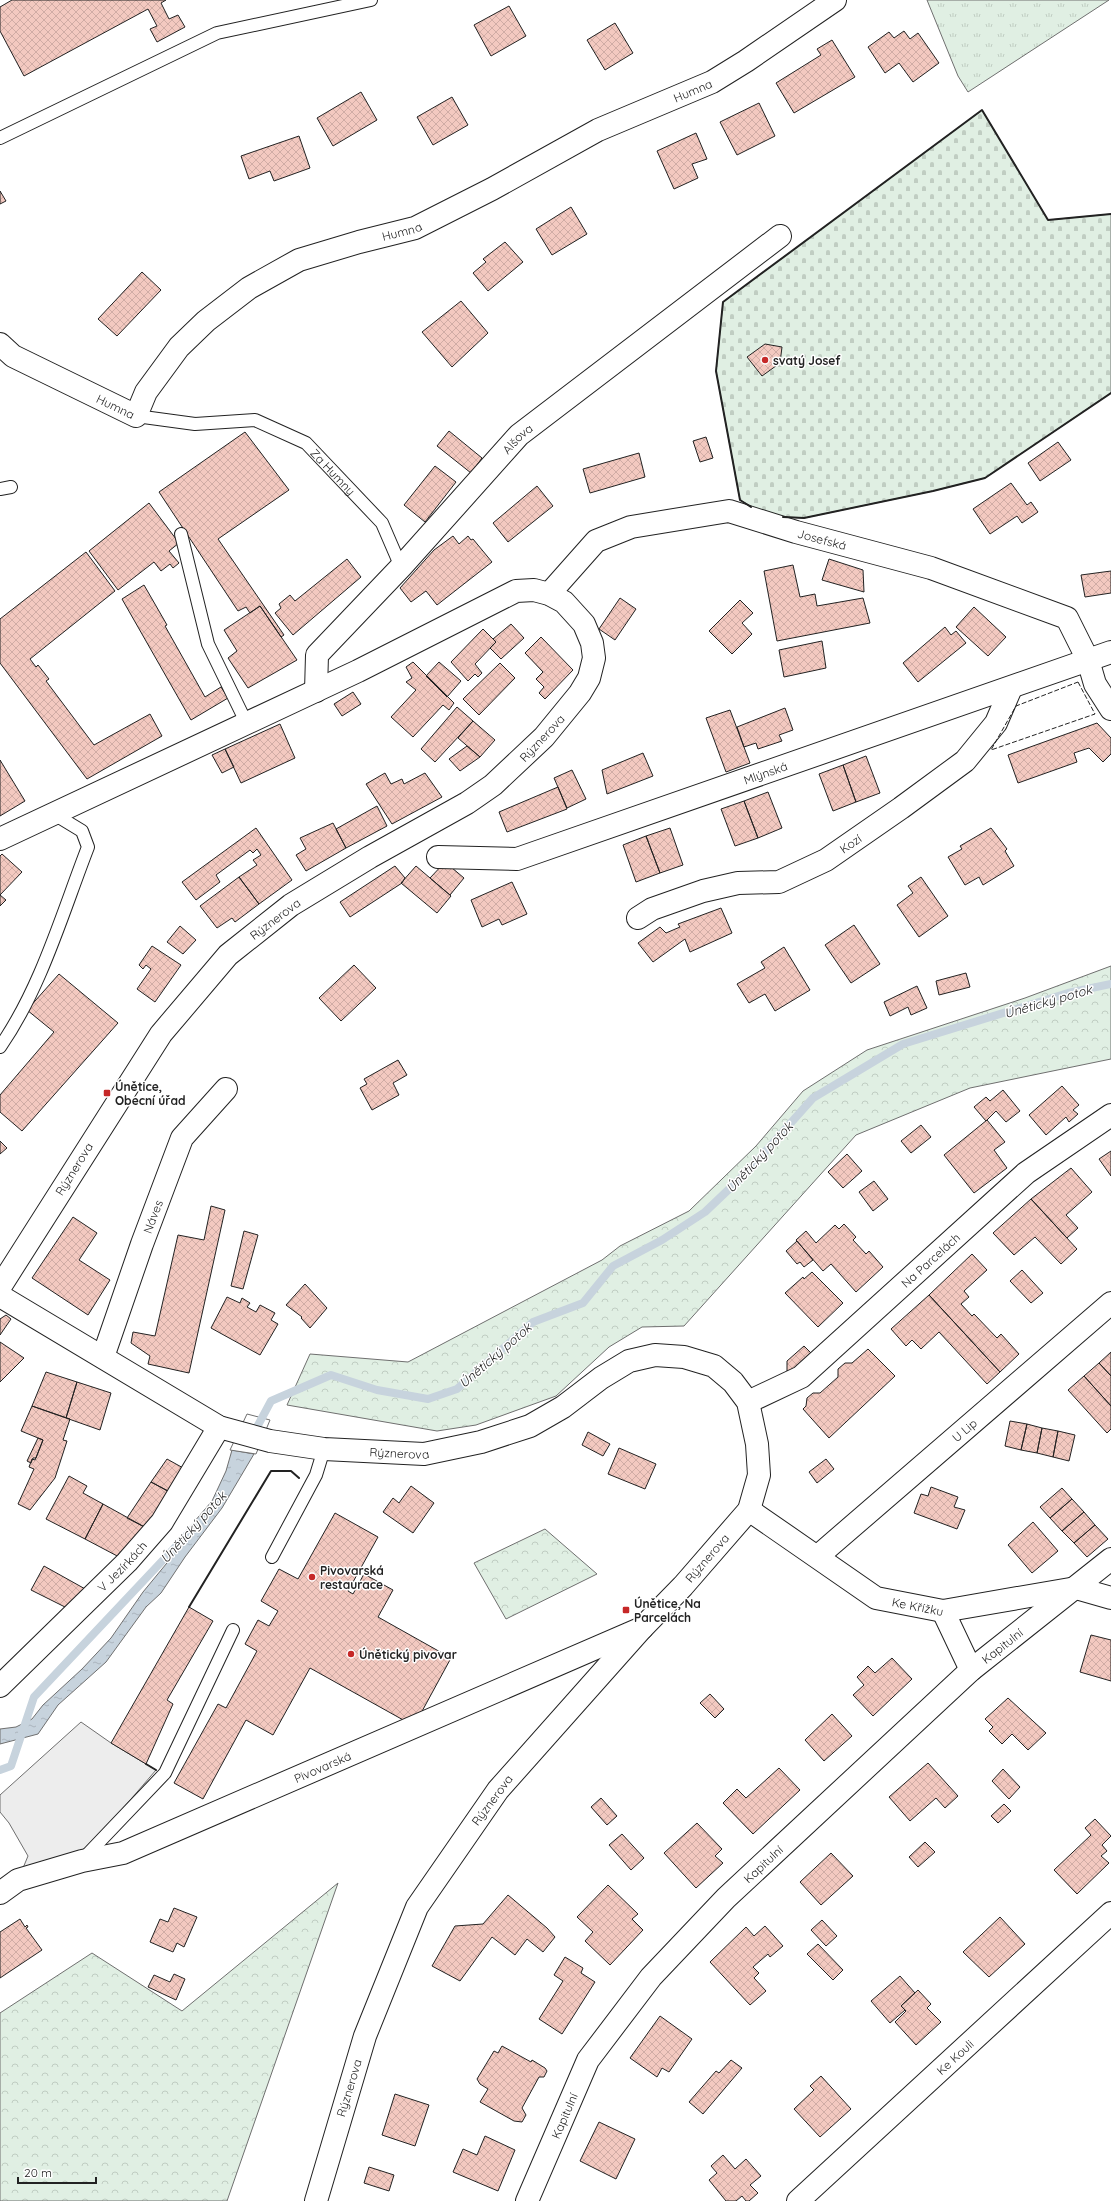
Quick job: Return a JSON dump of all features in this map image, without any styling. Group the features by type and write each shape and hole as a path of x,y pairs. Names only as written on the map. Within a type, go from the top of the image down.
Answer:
{"street":[{"name":"Humna","path":"0,344 14,356 136,416 146,392 179,347 206,321 249,288 299,260 415,228 492,189 598,130 712,82 746,61 835,0"},
{"name":"Alšova","path":"316,691 317,655 401,567 519,435 780,236"},
{"name":"Josefská","path":"549,594 596,541 631,527 729,511 796,532 931,568 1067,618 1088,660 1095,684 1111,709"},
{"name":"Rýznerova","path":"0,839 246,722 316,691 403,649 505,596 525,589 549,594 564,602 580,618 588,629 594,649 593,664 589,678 562,717 533,749 493,785 467,803 370,857 291,905 228,955 161,1034 0,1287"},
{"name":"Mlýnská","path":"438,858 516,859 1111,652"},
{"name":"Kozí","path":"638,918 652,909 703,891 738,883 779,882 826,860 965,761 996,723 1011,688"},
{"name":"Náves","path":"103,1357 142,1244 182,1138 226,1089"},
{"name":"Na Parcelách","path":"748,1402 801,1378 1026,1173 1111,1115"},
{"path":"0,1296 219,1427"},
{"name":"U Lip","path":"818,1556 1111,1303"},
{"name":"Rýznerova","path":"219,1427 270,1441 324,1449 424,1454 481,1442 530,1426 563,1407 601,1378 629,1361 655,1355 684,1357 714,1366 733,1382 748,1402 757,1444 759,1475 749,1510 683,1586 642,1628 498,1790 418,1907 365,2036 316,2201"},
{"name":"V Jezírkách","path":"0,1686 128,1562 162,1522 219,1427"},
{"name":"Ke Křížku","path":"749,1510 818,1556 876,1598 944,1611 1076,1588 1111,1598"},
{"name":"Kapitulní","path":"528,2201 588,2060 651,1977 726,1898 971,1670 1111,1559"},
{"path":"944,1611 971,1670"},
{"name":"Pivovarská","path":"0,1894 9,1881 82,1861 123,1853 642,1628"},
{"name":"Ke Kouli","path":"798,2201 1111,1913"}],"lane":[{"path":"0,138 217,33 371,0"},
{"name":"Za Humny","path":"136,416 195,424 255,420 306,444 382,523 401,567"},
{"path":"181,534 208,644 246,722"},
{"path":"0,1047 14,1027 42,968 88,847 82,831 54,814"},
{"path":"272,1557 316,1475 324,1449"},
{"path":"82,1861 165,1774 233,1630"}],"green space":[{"path":"927,0 1109,0 968,92 958,76"},
{"path":"982,110 1048,220 1111,214 1111,393 985,478 933,491 804,518 769,516 740,500 716,371 723,302"},
{"path":"1111,966 1111,1059 970,1088 856,1135 684,1326 642,1327 609,1347 556,1396 476,1425 437,1431 287,1405 310,1354 408,1362 602,1260 620,1246 689,1211 756,1146 803,1091 867,1050 1025,998"},
{"path":"545,1529 597,1574 506,1619 474,1563"},
{"path":"338,1883 227,2201 0,2201 0,2013 92,1953 182,2011"}],"shaded area":[{"path":"81,1722 111,1743 156,1770 95,1841 82,1861 18,1880 28,1856 9,1823 0,1812 0,1795"}],"water":[{"path":"232,1450 254,1454 222,1508 185,1557 161,1593 146,1607 106,1662 58,1705 38,1734 0,1744 0,1729 16,1727 32,1719 43,1705 82,1669 111,1638 143,1592 190,1535 194,1522 212,1501 226,1471"}],"pier":[{"path":"247,1414 270,1420 256,1454 230,1450"}],"building":[{"path":"12,0 166,0 161,3 169,19 178,15 185,27 157,42 150,29 157,26 148,9 24,76 0,31 0,7"},
{"path":"509,6 526,36 491,56 474,25"},
{"path":"615,23 633,53 605,70 587,40"},
{"path":"904,31 910,39 918,33 939,63 913,82 899,63 885,73 868,47 889,32 894,38"},
{"path":"832,40 855,77 794,113 776,83 821,55 817,49"},
{"path":"361,92 377,120 333,146 317,118"},
{"path":"452,97 468,125 433,145 417,117"},
{"path":"759,103 775,136 737,155 720,122"},
{"path":"696,133 707,159 692,164 698,178 674,189 657,151"},
{"path":"299,136 310,168 274,181 270,171 249,179 241,156"},
{"path":"0,191 6,201 0,204"},
{"path":"571,207 587,234 552,255 536,229"},
{"path":"505,242 523,262 488,291 473,273 486,262 483,259"},
{"path":"142,272 161,290 117,336 98,319"},
{"path":"461,301 488,333 452,367 422,332"},
{"name":"svatý Josef","path":"765,344 782,347 780,363 762,376 747,357"},
{"path":"449,431 482,458 471,473 437,446"},
{"path":"245,432 289,490 218,539 284,635 281,637 260,606 250,613 246,607 238,611 159,492"},
{"path":"706,437 713,458 700,462 693,441"},
{"path":"1058,442 1071,460 1040,481 1028,463"},
{"path":"639,453 645,477 590,493 583,469"},
{"path":"435,466 456,482 425,522 404,505"},
{"path":"1011,483 1027,505 1031,502 1038,512 1022,523 1017,516 990,534 973,509"},
{"path":"537,486 553,506 508,542 493,523"},
{"path":"149,503 179,543 169,551 179,563 173,568 170,564 161,571 154,562 118,590 89,551"},
{"path":"453,536 459,544 468,536 471,540 473,539 492,562 437,605 426,591 411,602 400,588 434,550"},
{"path":"86,552 115,591 30,659 36,667 38,665 49,679 46,681 94,745 150,714 162,736 87,779 0,663 0,619"},
{"path":"347,559 361,577 293,635 275,613 281,608 279,604 290,595 295,601"},
{"path":"829,559 863,570 864,592 822,580"},
{"path":"793,565 800,597 815,594 817,606 863,598 870,623 777,641 764,571"},
{"path":"1111,571 1111,593 1085,597 1081,575"},
{"path":"144,585 205,697 221,687 228,698 191,720 122,599"},
{"path":"620,598 636,609 615,640 599,629"},
{"path":"740,600 753,613 742,623 752,634 732,654 709,631"},
{"path":"260,606 297,660 248,688 228,658 237,651 224,630"},
{"path":"974,607 1006,637 988,656 956,627"},
{"path":"511,624 524,638 501,659 490,648 496,642 493,639"},
{"path":"945,627 951,635 956,631 966,643 918,682 903,663"},
{"path":"483,629 496,642 475,664 482,673 478,677 475,674 468,681 451,662"},
{"path":"541,637 573,670 545,699 539,693 544,687 536,679 543,672 525,653"},
{"path":"822,641 826,668 784,677 779,650"},
{"path":"413,662 454,703 449,710 443,705 413,737 391,717 416,690 406,682 412,678 406,667"},
{"path":"439,662 461,681 447,697 426,676"},
{"path":"500,663 515,678 479,715 463,699"},
{"path":"353,692 361,704 342,716 334,704"},
{"path":"457,707 473,721 435,762 421,749"},
{"path":"785,708 793,730 779,735 782,741 758,749 756,743 744,747 737,727"},
{"path":"730,710 750,763 726,772 706,718"},
{"path":"473,721 495,740 480,757 458,738"},
{"path":"1097,723 1111,738 1111,754 1103,762 1089,748 1074,753 1077,762 1018,783 1008,755"},
{"path":"280,724 295,758 241,783 225,749"},
{"path":"467,746 480,757 460,771 449,759"},
{"path":"225,749 234,767 222,773 212,755"},
{"path":"643,753 653,776 607,794 602,770"},
{"path":"866,756 880,793 856,802 843,765"},
{"path":"0,760 25,801 0,816"},
{"path":"843,765 856,802 833,811 819,774"},
{"path":"572,770 586,799 567,808 554,778"},
{"path":"385,773 391,784 402,779 404,784 425,773 442,797 392,824 366,784"},
{"path":"558,787 567,809 507,832 499,812"},
{"path":"768,792 782,828 758,838 744,801"},
{"path":"744,801 758,838 735,846 721,809"},
{"path":"377,806 387,826 346,848 336,829"},
{"path":"333,823 346,848 306,871 296,855 306,849 300,838"},
{"path":"256,828 292,880 259,904 239,877 257,865 253,860 261,855 257,849 253,853 250,850 216,875 220,882 196,900 182,882"},
{"path":"670,828 683,865 660,873 646,836"},
{"path":"991,828 1007,849 1005,851 1014,866 983,885 979,877 965,885 948,857 962,849 960,846"},
{"path":"646,836 660,873 636,882 623,845"},
{"path":"2,854 22,872 0,895 0,856"},
{"path":"445,862 464,878 450,895 430,878"},
{"path":"395,866 405,878 402,883 350,917 340,902"},
{"path":"416,866 451,896 437,913 401,883"},
{"path":"239,877 259,904 235,922 232,918 217,928 200,906"},
{"path":"921,877 948,916 919,937 897,905 913,893 908,886"},
{"path":"512,882 527,914 502,925 499,919 482,927 471,900"},
{"path":"0,895 6,900 0,906"},
{"path":"721,908 732,933 690,952 685,939 653,962 638,943 660,927 666,933 680,927 678,924"},
{"path":"854,925 880,964 851,983 825,945"},
{"path":"180,926 196,940 183,954 167,942"},
{"path":"152,946 181,965 155,1002 137,989 151,969 146,965 143,969 139,965"},
{"path":"784,947 810,990 775,1011 765,994 749,1003 737,984 765,968 761,962"},
{"path":"354,965 376,988 341,1021 319,998"},
{"path":"966,973 970,987 939,995 936,981"},
{"path":"59,974 118,1023 22,1131 0,1112 0,1095 54,1032 27,1010"},
{"path":"917,986 927,1008 911,1015 908,1007 890,1016 884,1002"},
{"path":"398,1060 407,1075 393,1083 399,1095 372,1110 360,1088 367,1084 364,1079"},
{"path":"1062,1086 1079,1105 1073,1110 1078,1114 1069,1122 1066,1117 1046,1135 1029,1115"},
{"path":"1003,1090 1020,1111 1006,1122 996,1111 986,1121 974,1107 986,1097 990,1101"},
{"path":"987,1120 1005,1142 994,1150 1007,1168 974,1193 944,1155"},
{"path":"921,1125 931,1137 911,1153 901,1141"},
{"path":"0,1141 7,1148 0,1154"},
{"path":"1111,1151 1111,1176 1099,1159"},
{"path":"847,1154 862,1171 843,1188 828,1172"},
{"path":"1071,1168 1092,1192 1066,1215 1078,1228 1067,1238 1031,1199"},
{"path":"874,1181 888,1199 873,1211 859,1192"},
{"path":"1031,1199 1077,1249 1061,1264 1035,1237 1014,1255 993,1233"},
{"path":"211,1206 225,1210 189,1373 148,1364 150,1356 131,1343 133,1332 155,1336 178,1235 204,1240"},
{"path":"73,1217 97,1233 79,1260 110,1280 88,1315 32,1278"},
{"path":"844,1224 856,1237 853,1240 866,1254 869,1251 883,1267 856,1292 831,1264 823,1271 796,1240 806,1231 816,1243 835,1225 839,1229"},
{"path":"244,1231 258,1235 243,1289 231,1286"},
{"path":"797,1241 813,1260 804,1267 800,1262 797,1264 786,1251"},
{"path":"972,1254 987,1270 964,1291 969,1297 961,1304 972,1316 974,1314 997,1338 1001,1334 1019,1354 1000,1372 929,1295"},
{"path":"1022,1270 1043,1293 1031,1303 1010,1281"},
{"path":"812,1272 843,1303 818,1327 785,1293 803,1277 804,1279"},
{"path":"305,1284 327,1308 310,1328 301,1318 302,1317 286,1305"},
{"path":"929,1295 1000,1372 987,1384 939,1332 921,1349 912,1340 906,1346 891,1329"},
{"path":"227,1297 240,1303 242,1298 250,1303 247,1307 256,1312 260,1305 275,1313 271,1320 278,1324 260,1355 211,1328"},
{"path":"6,1315 11,1319 0,1335 0,1319"},
{"path":"0,1342 24,1358 0,1382"},
{"path":"804,1346 814,1356 796,1371 787,1371 787,1361"},
{"path":"868,1349 895,1376 829,1438 803,1409 806,1406 807,1398 813,1393 820,1393 838,1377 838,1369 845,1363 852,1363"},
{"path":"1111,1352 1111,1376 1099,1363"},
{"path":"1099,1363 1111,1376 1111,1406 1084,1376"},
{"path":"46,1372 77,1382 66,1418 32,1406"},
{"path":"1084,1376 1111,1406 1111,1429 1107,1433 1068,1390"},
{"path":"77,1382 111,1393 100,1430 66,1418"},
{"path":"32,1406 70,1419 63,1440 67,1441 55,1478 30,1510 18,1504 34,1469 29,1467 32,1459 35,1460 43,1440 21,1431"},
{"path":"1010,1421 1027,1424 1021,1450 1005,1446"},
{"path":"1027,1424 1042,1428 1037,1453 1021,1450"},
{"path":"1042,1428 1058,1431 1053,1457 1037,1453"},
{"path":"1058,1431 1075,1435 1069,1461 1053,1457"},
{"path":"588,1432 610,1444 603,1456 582,1445"},
{"path":"38,1438 43,1440 36,1458 33,1458 31,1463 27,1461"},
{"path":"619,1448 656,1464 645,1489 608,1474"},
{"path":"167,1459 185,1469 174,1494 151,1482"},
{"path":"826,1459 834,1469 817,1483 809,1472"},
{"path":"69,1476 87,1486 83,1493 103,1504 85,1539 46,1519"},
{"path":"151,1482 173,1494 150,1530 127,1518"},
{"path":"411,1486 434,1503 413,1533 383,1512 393,1498 399,1503"},
{"path":"931,1487 958,1497 954,1507 965,1510 957,1529 914,1513 921,1494 928,1496"},
{"path":"1062,1488 1072,1499 1050,1518 1040,1507"},
{"path":"1072,1499 1084,1512 1062,1531 1050,1518"},
{"path":"103,1504 150,1530 121,1558 85,1539"},
{"path":"1084,1512 1095,1525 1074,1543 1062,1531"},
{"name":"Únětický pivovar","path":"335,1513 378,1537 348,1591 353,1594 364,1574 393,1590 378,1617 451,1658 414,1726 310,1668 273,1735 246,1720 203,1799 174,1783 218,1704 226,1708 257,1651 245,1644 258,1620 269,1626 278,1611 261,1601 279,1569 298,1579"},
{"path":"1033,1522 1058,1551 1032,1573 1008,1545"},
{"path":"1095,1525 1108,1539 1087,1557 1074,1543"},
{"path":"44,1566 87,1590 69,1609 31,1590"},
{"path":"189,1607 213,1621 167,1700 173,1704 146,1764 111,1743"},
{"path":"1091,1635 1111,1640 1111,1681 1080,1672"},
{"path":"892,1658 912,1679 873,1716 853,1695 864,1685 857,1677 868,1666 875,1673"},
{"path":"710,1694 724,1709 715,1718 700,1703"},
{"path":"1008,1698 1046,1733 1028,1750 1012,1734 1002,1744 989,1731 993,1727 985,1719"},
{"path":"832,1714 852,1736 824,1761 805,1740"},
{"path":"928,1763 958,1796 945,1808 936,1798 910,1821 889,1797"},
{"path":"779,1768 800,1790 753,1834 723,1803 737,1789 746,1798"},
{"path":"1003,1769 1020,1787 1009,1799 992,1781"},
{"path":"601,1798 617,1816 607,1825 591,1807"},
{"path":"1004,1804 1011,1811 998,1823 991,1816"},
{"path":"1095,1819 1111,1836 1102,1845 1107,1851 1101,1856 1109,1863 1077,1894 1054,1870 1091,1835 1085,1828"},
{"path":"697,1823 722,1849 715,1856 723,1863 696,1888 664,1853"},
{"path":"622,1834 644,1858 631,1870 609,1845"},
{"path":"925,1842 935,1852 918,1867 909,1857"},
{"path":"831,1853 853,1876 821,1905 800,1882"},
{"path":"608,1885 638,1914 632,1919 643,1930 610,1965 585,1941 593,1932 577,1917"},
{"path":"508,1895 547,1928 555,1937 543,1952 527,1939 515,1955 492,1937 460,1981 432,1966 455,1926 483,1924"},
{"path":"174,1908 197,1917 184,1947 177,1943 173,1952 150,1942 160,1919 168,1922"},
{"path":"1000,1917 1025,1944 989,1977 963,1952"},
{"path":"20,1919 25,1927 27,1925 28,1927 26,1928 42,1950 0,1978 0,1932"},
{"path":"822,1920 837,1936 826,1946 811,1930"},
{"path":"765,1926 783,1946 770,1957 768,1954 753,1967 759,1973 754,1978 766,1991 750,2005 710,1962 746,1927 754,1936"},
{"path":"818,1944 843,1970 833,1980 807,1954"},
{"path":"565,1957 583,1968 581,1973 595,1982 562,2034 539,2019 563,1981 554,1975"},
{"path":"174,1974 185,1979 176,2000 148,1987 154,1975 170,1982"},
{"path":"900,1976 915,1993 901,2006 905,2010 890,2023 871,2001"},
{"path":"918,1990 931,2004 927,2008 941,2022 916,2045 895,2022 906,2011 901,2006"},
{"path":"660,2016 692,2039 669,2072 662,2068 657,2077 630,2058"},
{"path":"502,2046 531,2062 532,2060 545,2068 547,2071 544,2077 539,2077 522,2108 526,2115 522,2122 514,2121 480,2102 488,2089 480,2084 477,2079 494,2051 498,2053"},
{"path":"731,2060 742,2068 703,2114 689,2102 716,2071 719,2073"},
{"path":"821,2076 851,2109 820,2137 794,2109 814,2090 810,2086"},
{"path":"395,2094 429,2105 415,2146 382,2135"},
{"path":"599,2122 635,2139 616,2179 580,2161"},
{"path":"485,2136 515,2150 498,2191 453,2172 463,2149 477,2155"},
{"path":"723,2155 735,2169 746,2159 761,2176 750,2185 758,2193 749,2201 746,2201 742,2196 736,2201 726,2201 709,2180 717,2173 711,2166"},
{"path":"369,2167 394,2175 389,2191 364,2183"}],"waterway":[{"name":"Únětický potok","path":"257,1427 271,1401 331,1375 377,1390 428,1399 457,1389 533,1322 583,1303 613,1266 662,1240 705,1212 747,1172 813,1098 903,1044 1068,993 1111,984"},
{"name":"Únětický potok","path":"0,1770 11,1766 34,1697 198,1523"}],"fence":[{"path":"1078,682 1095,714 991,750 1016,706 1078,682"}],"wall":[{"path":"751,507 740,500 716,371 723,302 982,110 1048,220 1111,214"},
{"path":"783,517 804,518 933,491 985,478 1111,393"},
{"path":"189,1607 271,1471 291,1471 299,1478"},
{"path":"146,1764 156,1770"}],"place":[{"name":"svatý Josef","path":"765,360"},
{"name":"Únětice, Obecní úřad","path":"107,1093"},
{"name":"Pivovarská restaurace","path":"312,1577"},
{"name":"Únětice, Na Parcelách","path":"626,1610"},
{"name":"Únětický pivovar","path":"351,1654"}]}
